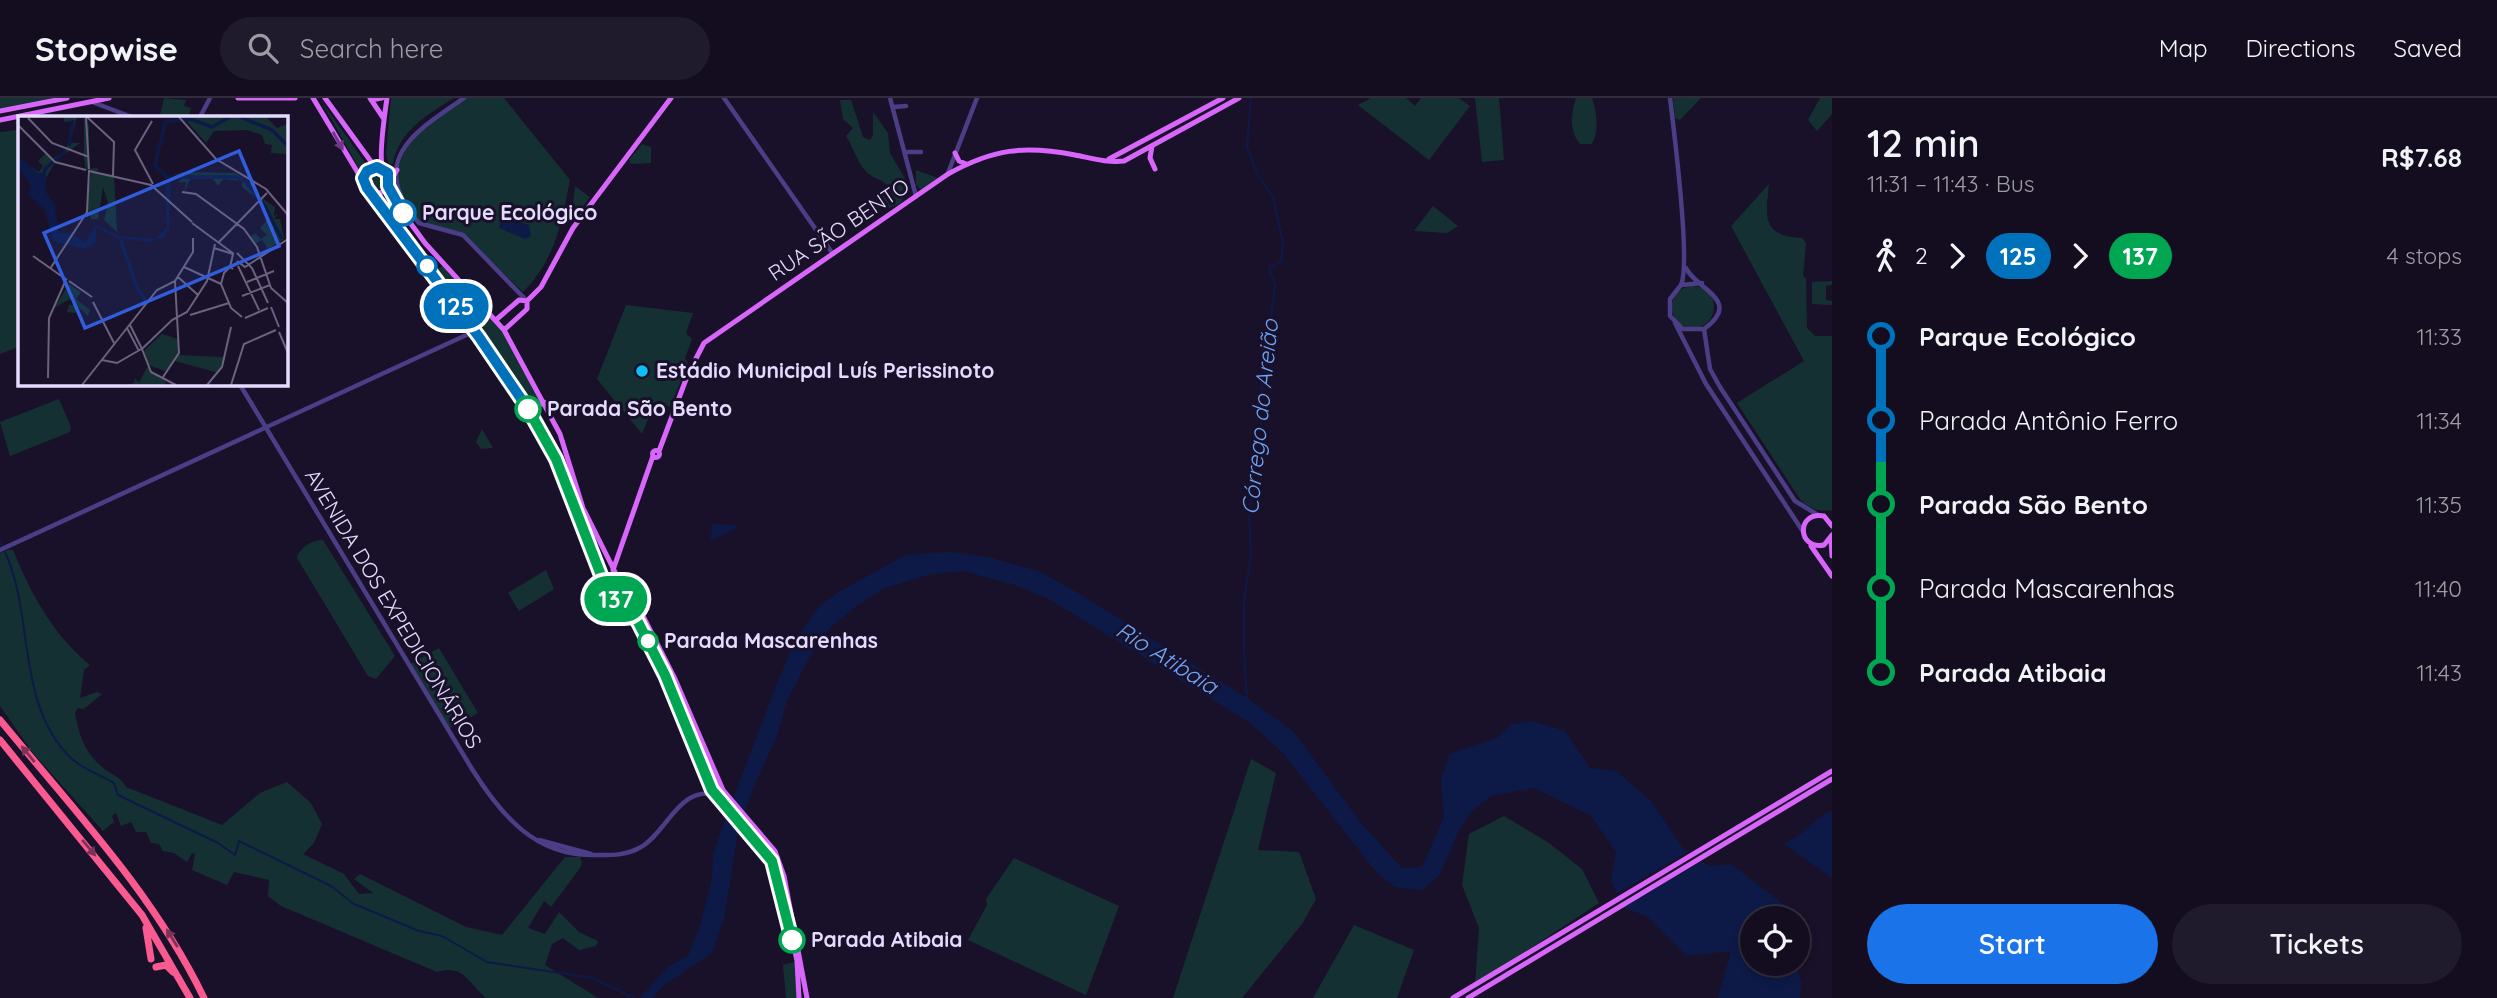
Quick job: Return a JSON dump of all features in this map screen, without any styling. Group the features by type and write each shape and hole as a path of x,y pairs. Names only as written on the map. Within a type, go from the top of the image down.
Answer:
{"highway":[{"path":"0,720 145,898 187,962 204,998"},
{"path":"0,740 120,886 163,946 190,998"},
{"path":"120,886 124,897 147,929 151,960"},
{"path":"156,968 166,965 182,985"}],"main road":[{"path":"0,111 67,98"},
{"path":"20,116 110,98"},
{"path":"238,98 295,98"},
{"path":"313,98 364,183 475,331 525,405 556,459 618,587 610,591"},
{"path":"325,98 374,167 383,169"},
{"path":"370,99 385,98 384,140 379,160 389,176 389,185 425,243 497,319 504,330 560,434 583,508 612,577 658,646 717,779 730,799 773,848 784,876 807,998"},
{"path":"504,330 525,311 527,301 541,287 564,242 671,98"},
{"path":"1155,169 1150,158 1152,146 1205,113 1223,98"},
{"path":"1105,161 1239,98"},
{"path":"370,99 384,119"},
{"path":"0,120 18,116"},
{"name":"RUA SÃO BENTO","path":"612,577 657,452 704,343 948,174 986,155 1014,150 1056,152 1105,161 1124,161 1152,146"},
{"path":"956,153 959,161 966,164"},
{"path":"364,183 367,171 374,167"},
{"path":"369,190 382,192 397,170"},
{"path":"605,186 607,196"},
{"path":"497,319 519,300 527,301"},
{"path":"525,405 535,407 544,402"},
{"path":"1832,515 1809,517 1802,530 1832,576"},
{"path":"1821,516 1832,526"},
{"path":"1809,543 1824,545 1832,537"},
{"path":"1832,537 1832,556"},
{"path":"610,591 612,577"},
{"path":"610,591 638,622 717,795 772,861 780,884 797,961 799,998"},
{"path":"1454,998 1832,771"},
{"path":"1468,998 1832,779"}],"street":[{"path":"106,108 110,98"},
{"path":"201,116 210,98"},
{"path":"464,98 411,135 401,152 397,170 400,195 419,223 463,235 527,301"},
{"path":"724,98 833,254"},
{"path":"890,98 907,152 916,197"},
{"path":"948,174 976,98"},
{"path":"1670,98 1685,264 1681,285 1670,299 1669,308 1706,384 1802,530"},
{"path":"91,102 129,116"},
{"path":"893,107 906,106"},
{"path":"907,152 921,152"},
{"path":"1675,323 1694,332 1704,329 1717,315 1718,306 1710,288 1691,277 1685,264"},
{"path":"1681,285 1702,284"},
{"path":"1704,329 1710,369 1720,387 1795,501 1804,509 1821,516"},
{"path":"3,549 475,331"},
{"name":"AVENIDA DOS EXPEDICIONÁRIOS","path":"240,385 491,799 507,818 535,839 568,850 592,855 631,852 648,842 690,797 707,793 717,795"},
{"path":"547,842 553,836"},
{"name":"AVENIDA DOS EXPEDICIONÁRIOS","path":"535,839 568,850"}],"green space":[{"path":"0,98 56,98 0,110"},
{"path":"164,98 186,100 184,106 191,108 189,116 160,115"},
{"path":"391,98 454,98 416,124 401,142 393,163 389,165 386,155"},
{"path":"464,98 504,98 570,180 556,240 543,267 523,292 467,238 419,223 400,195 397,170 411,135"},
{"path":"1371,98 1406,98 1415,106 1421,98 1459,98 1470,106 1429,160 1358,105"},
{"path":"1475,98 1499,98 1504,160 1482,162"},
{"path":"1576,98 1592,98 1596,133 1592,144 1580,144 1574,133 1572,116"},
{"path":"1673,98 1701,98 1680,120 1675,118"},
{"path":"1820,98 1832,98 1832,114 1817,131 1808,120"},
{"path":"840,100 851,100 863,137 870,140 873,135 873,112 888,133 890,153 908,184 901,203 887,209 881,197 889,193 885,183 870,175 859,162 846,136 853,128 843,119"},
{"path":"321,101 364,161 371,166 363,175"},
{"path":"18,130 18,347 0,354 0,132"},
{"path":"642,144 651,147 651,163 631,164 629,160"},
{"path":"378,169 385,172 388,179 385,186 378,189 371,186 368,179 371,172"},
{"path":"916,170 938,178 921,190 916,184"},
{"path":"1769,184 1767,214 1772,228 1788,236 1802,238 1806,243 1803,276 1806,278 1807,328 1815,336 1832,336 1832,510 1814,509 1800,499 1737,403 1804,361 1731,226"},
{"path":"575,186 590,197 571,222"},
{"path":"1433,206 1458,226 1447,233 1414,231"},
{"path":"444,265 497,319 544,402 538,406 525,405 432,272"},
{"path":"1832,281 1832,285 1826,286 1826,300 1832,301 1832,305 1812,304 1812,282"},
{"path":"1693,286 1708,292 1714,307 1708,322 1693,328 1678,322 1672,307 1678,292"},
{"name":"Estádio Municipal Luís Perissinoto","path":"626,305 693,313 686,333 692,339 685,358 688,364 670,407 655,402 642,434 597,379"},
{"path":"59,399 71,427 70,432 10,456 0,422"},
{"path":"482,429 493,448 481,449 476,442"},
{"path":"579,517 597,564 602,588 636,623 631,626 600,593"},
{"path":"323,540 395,656 376,679 368,676 297,558 307,545"},
{"path":"13,550 44,613 65,641 90,665 84,670 80,698 97,692 102,694 84,709 78,708 75,713 78,728 90,754 126,787 222,825 260,793 287,782 311,803 322,824 314,843 303,854 344,874 359,894 373,893 354,879 360,874 466,927 502,935 565,857 580,857 580,868 551,907 544,901 528,928 545,934 559,912 579,932 598,941 596,946 579,950 563,938 552,944 545,965 598,998 486,998 460,973 446,970 437,972 281,906 268,896 269,880 234,872 227,885 192,870 195,854 192,853 187,862 174,853 163,851 159,844 151,843 146,832 136,832 131,822 121,826 116,813 112,816 114,822 103,831 33,753 0,706 0,553"},
{"path":"546,570 554,589 519,611 508,593"},
{"path":"439,648 478,713 449,729 410,664"},
{"path":"1251,759 1276,773 1258,850 1299,852 1316,899 1302,924 1242,998 1173,998"},
{"path":"1504,816 1549,843 1582,869 1599,903 1475,985 1479,928 1462,885 1469,834"},
{"path":"1014,858 1119,906 1086,995 968,940 987,905 986,899"},
{"path":"1354,925 1414,950 1397,998 1313,998"},
{"path":"797,961 798,998 786,998 783,965"}],"water":[{"path":"501,217 529,225 531,236 525,239 499,228"},
{"path":"713,524 735,525 737,528 710,541"},
{"name":"Rio Atibaia","path":"947,552 988,557 1038,571 1247,698 1293,731 1361,823 1402,868 1422,867 1444,817 1441,780 1449,754 1497,738 1512,724 1532,721 1565,731 1590,768 1616,771 1651,801 1682,847 1709,866 1731,864 1786,906 1740,906 1740,976 1800,976 1800,998 1718,998 1731,951 1687,956 1648,917 1623,907 1611,880 1616,852 1591,816 1534,788 1491,796 1472,811 1459,830 1439,876 1422,890 1395,887 1377,873 1283,753 1250,723 1049,599 1012,584 963,571 931,574 885,588 855,607 830,628 809,658 787,701 777,736 753,788 738,831 724,919 712,953 664,985 653,998 640,998 668,967 688,956 700,926 712,879 713,855 722,828 794,643 821,605 840,591 906,555"},
{"path":"1832,811 1832,878 1783,843 1797,837 1819,818"}],"pier":[{"path":"1691,850 1706,859 1620,909 1613,896"}],"waterway":[{"name":"Córrego do Areião","path":"1247,699 1244,603 1251,552 1249,516 1257,447 1263,435 1259,409 1275,285 1269,268 1281,261 1283,243 1273,197 1257,173 1247,147 1251,98"},
{"path":"0,542 2,546"},
{"path":"5,552 14,577 28,660 42,713 54,737 72,759 114,783 118,795 218,843 235,855 239,841 331,886 354,904 419,931 442,936 487,962 593,978 634,998"}],"bus line":[{"name":"125","path":"403,213 388,186 388,173 377,167 370,168 363,178 367,188 499,364 528,409"},
{"name":"137","path":"528,409 556,459 604,583 638,622 665,675 712,790 772,861 780,884 792,940"}],"place":[{"name":"Parque Ecológico","path":"403,213"},
{"name":"Estádio Municipal Luís Perissinoto","path":"642,371"},
{"name":"Parada São Bento","path":"528,409"},
{"name":"Parada Mascarenhas","path":"648,641"},
{"name":"Parada Atibaia","path":"792,940"}]}
